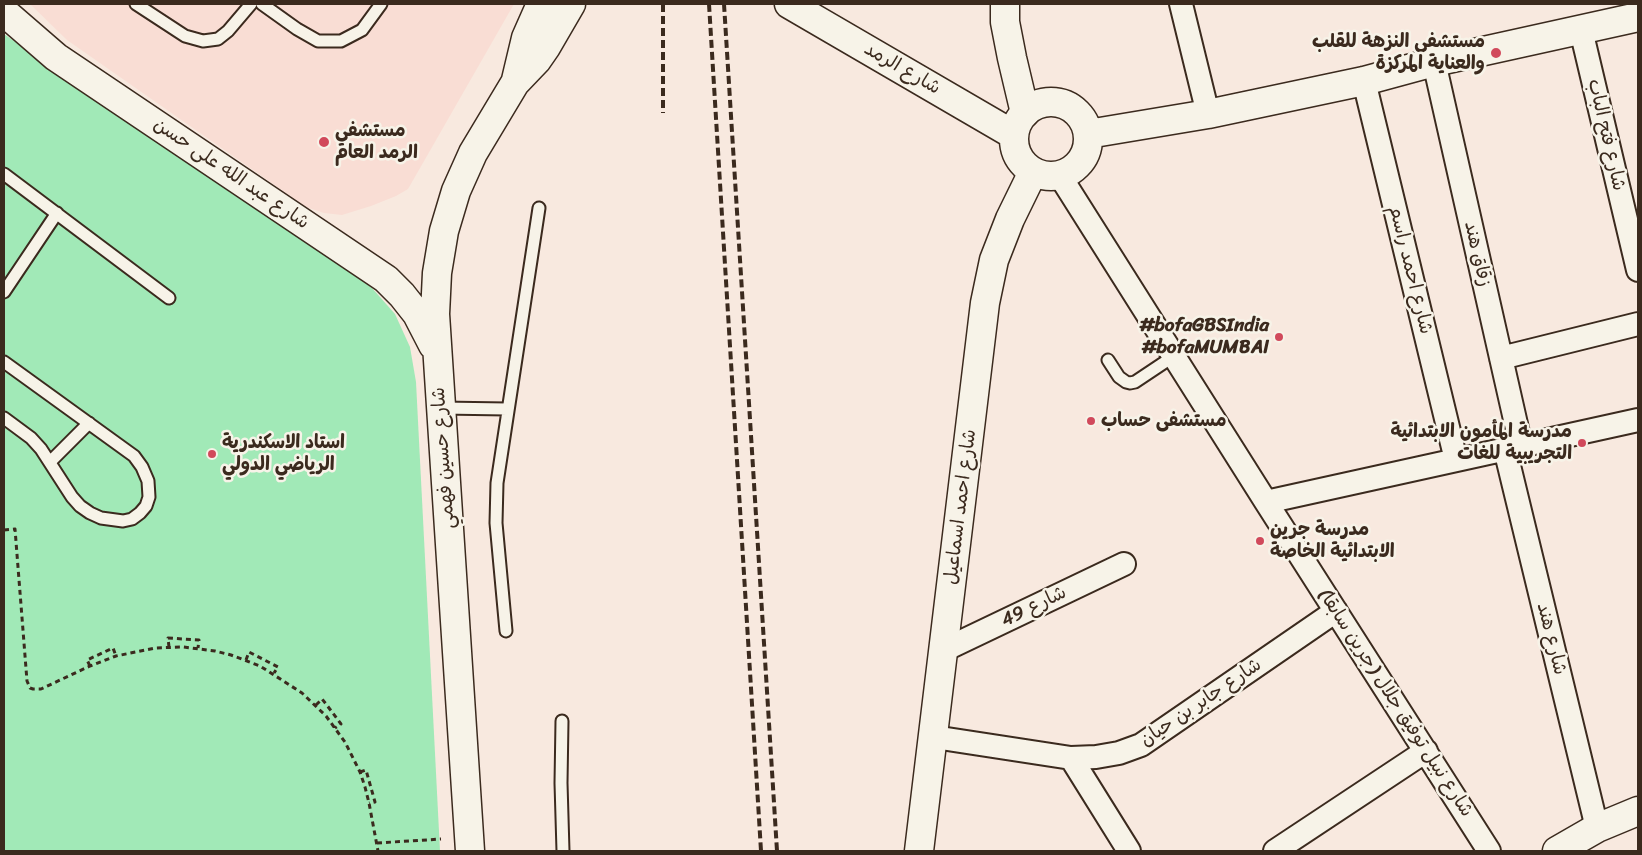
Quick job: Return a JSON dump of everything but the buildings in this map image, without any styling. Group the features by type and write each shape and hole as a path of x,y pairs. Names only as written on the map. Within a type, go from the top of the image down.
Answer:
{"main road":[{"path":"515,83 526,38 541,4"},
{"path":"515,83 537,60 571,4"},
{"name":"شارع الرمد","path":"789,4 1020,124"},
{"path":"1005,4 1005,22 1020,124 1015,146 1018,156 1024,165 1033,172 1046,176 1060,176 1072,170 1082,160 1088,148 1088,134 1085,122 1069,106 1058,102 1046,102 1035,106 1020,124"},
{"name":"شارع عبد الله على حسن","path":"4,12 56,57 386,279 417,314 437,356"},
{"path":"1088,134 1208,114 1364,81 1434,62 1581,30 1630,13"},
{"name":"شارع حسين فهمي","path":"470,844 437,356 436,289 444,231 456,191 473,153 515,83"},
{"name":"شارع احمد اسماعيل","path":"919,851 985,303 994,260 1010,218 1033,172"},
{"path":"1557,851 1597,828 1638,811"}],"street":[{"path":"1181,4 1208,114"},
{"name":"شارع فتح الباب","path":"1581,30 1638,270"},
{"name":"زقاق هند","path":"1434,62 1501,358 1513,448"},
{"name":"شارع احمد راسم","path":"1364,81 1456,460"},
{"name":"شارع نبيل توفيق جلال (جرين سابقا)","path":"1060,176 1489,851"},
{"path":"1501,358 1638,324"},
{"path":"1266,502 1638,420"},
{"name":"شارع هند","path":"1513,448 1597,828"},
{"name":"شارع 49","path":"944,650 1124,564"},
{"name":"شارع جابر بن حيان","path":"934,738 1071,758 1096,757 1119,753 1141,745 1336,611"},
{"path":"1275,851 1426,751"},
{"path":"1071,758 1129,851"}],"lane":[{"path":"136,4 185,36 203,41 218,39 228,31 251,4"},
{"path":"262,4 318,41 341,41 362,30 381,4"},
{"path":"4,174 169,298"},
{"path":"506,631 496,523 497,483 539,208"},
{"path":"4,292 56,213"},
{"path":"1108,360 1119,377 1130,383 1135,382 1174,356"},
{"path":"4,362 128,451 142,467 148,481 149,498 146,506 140,514 132,519 123,521 101,518 90,513 72,497 50,462 31,438 4,418"},
{"path":"441,408 507,409"},
{"path":"50,462 89,423"},
{"path":"562,721 563,851"}],"path":[{"path":"4,530 15,529 28,685 33,690 41,689 116,656 168,647 198,648 223,653 246,660 274,673 316,705 335,728 353,757 360,772 369,803 378,851"},
{"path":"184,634 184,639"},
{"path":"168,647 168,638 199,640 198,648"},
{"path":"90,666 87,660 113,648 116,656"},
{"path":"98,649 100,654"},
{"path":"246,660 249,652 278,667 274,673"},
{"path":"265,661 267,655"},
{"path":"316,705 322,699 341,724 335,728"},
{"path":"332,712 335,708"},
{"path":"360,772 366,770 371,787 375,802 369,803"},
{"path":"371,787 376,785"},
{"path":"378,843 470,844"}],"shaded area":[{"name":"مستشفي الرمد العام","path":"30,4 514,4 408,189 371,206 342,215 324,213 306,207 67,40"}],"green space":[{"name":"استاد الاسكندرية الرياضي الدولي","path":"4,34 357,277 372,288 395,314 410,347 416,382 440,851 4,851"}],"railway":[{"path":"663,4 663,113"},
{"path":"709,4 761,851"},
{"path":"724,4 777,851"}],"place":[{"name":"مستشفى النزهة للقلب والعناية المركزة","path":"1496,53"},
{"name":"مستشفي الرمد العام","path":"324,142"},
{"name":"#bofaGBSIndia #bofaMUMBAI","path":"1279,337"},
{"name":"مستشفى حساب","path":"1091,421"},
{"name":"مدرسة المأمون الابتدائية التجريبية للغات","path":"1582,443"},
{"name":"استاد الاسكندرية الرياضي الدولي","path":"212,454"},
{"name":"مدرسة جرين الابتدائية الخاصة","path":"1260,541"}]}
